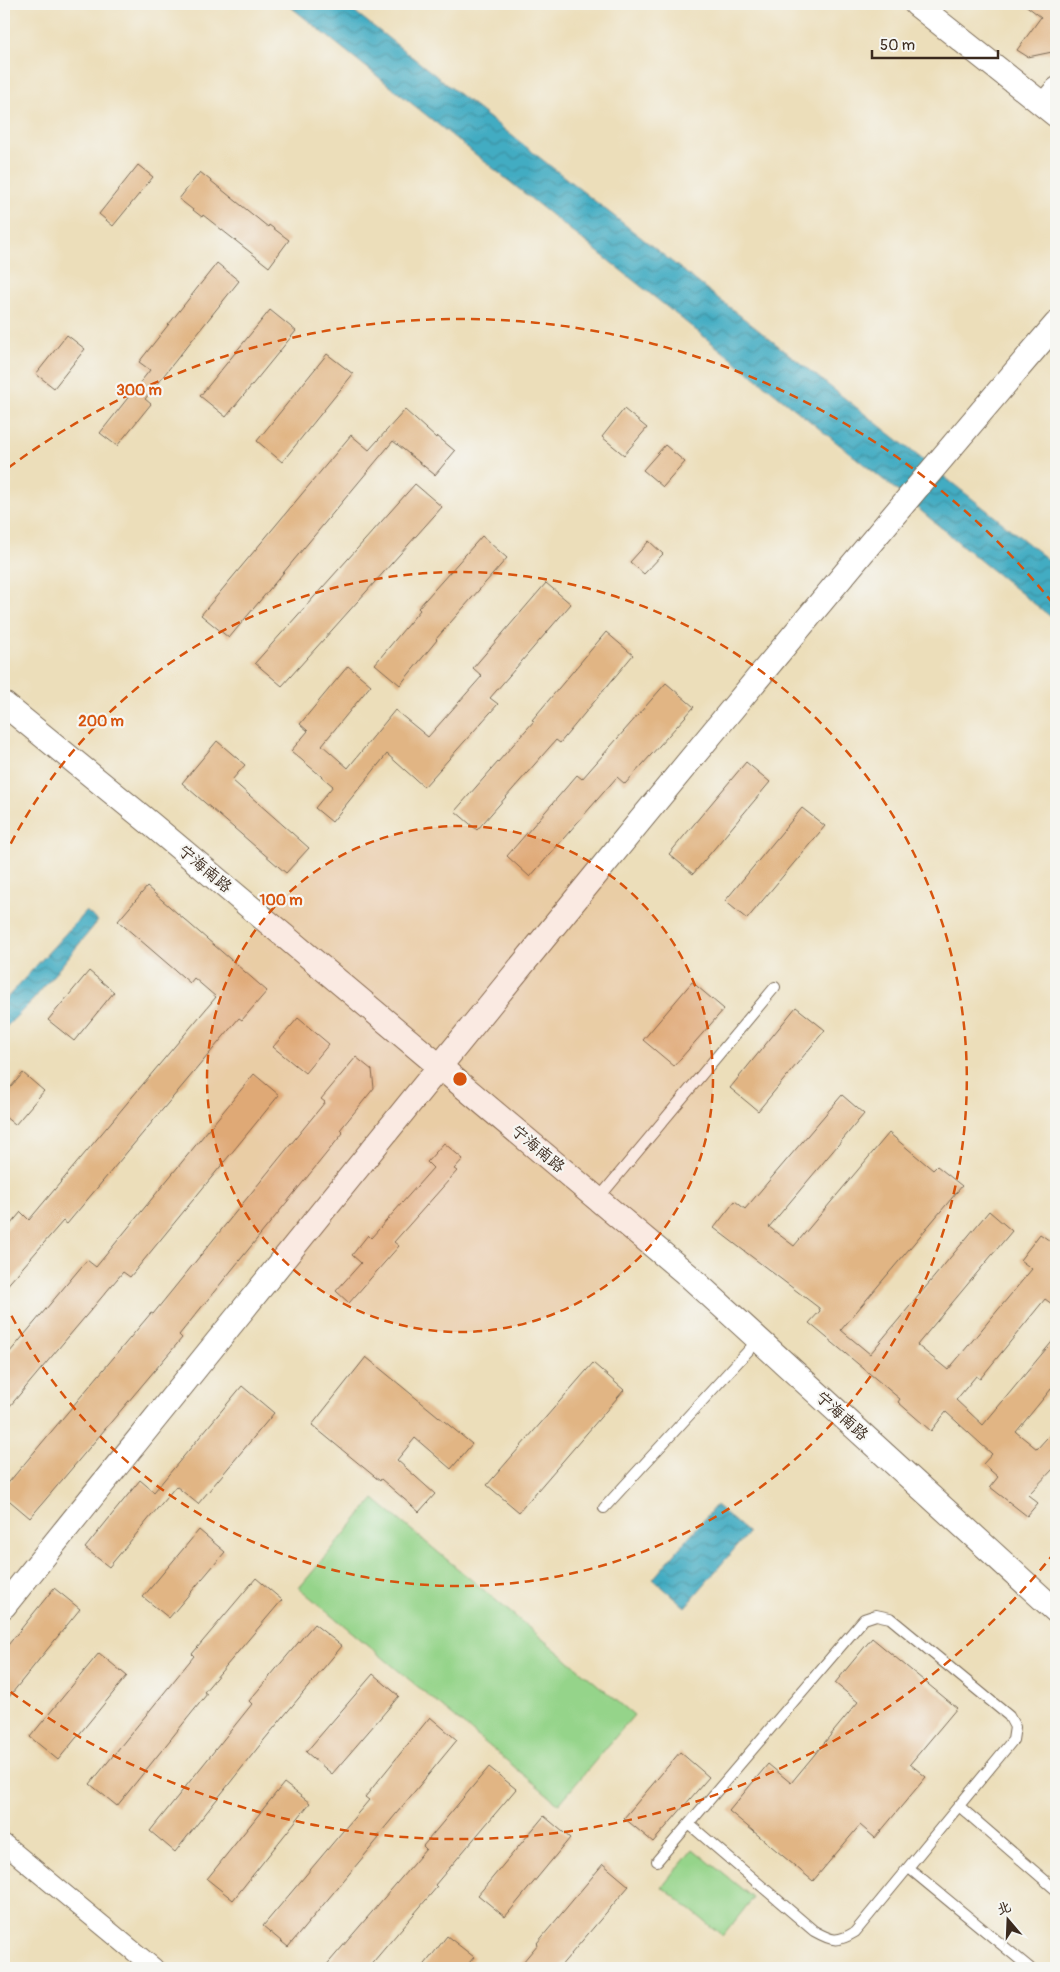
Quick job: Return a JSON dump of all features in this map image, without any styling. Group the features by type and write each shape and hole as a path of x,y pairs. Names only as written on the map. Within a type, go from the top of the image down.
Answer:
{"street":[{"path":"916,4 1051,102"},
{"path":"4,1606 440,1067 900,506 1056,324"},
{"name":"宁海南路","path":"4,704 151,824 689,1276 1056,1611"},
{"path":"4,1844 154,1968"}],"lane":[{"path":"598,1199 775,987"},
{"path":"604,1508 759,1340"},
{"path":"657,1861 864,1619 876,1615 890,1618 1009,1716 1014,1727 1013,1740 855,1932 843,1939 829,1940 814,1931 689,1824"},
{"path":"959,1806 1056,1890"},
{"path":"908,1868 1030,1968"}],"green space":[{"path":"374,1499 634,1715 559,1804 299,1588"},
{"path":"693,1849 753,1898 723,1936 662,1887"}],"water":[{"path":"287,4 345,4 989,512 1056,566 1056,621 895,489"},
{"path":"86,911 98,921 33,1000 4,1029 4,1001"},
{"path":"716,1505 748,1533 685,1607 653,1579"}],"building":[{"path":"1024,4 1056,4 1056,47 1052,52 1028,57 1017,50 1041,17"},
{"path":"138,165 153,177 113,226 99,214"},
{"path":"200,172 268,227 269,225 289,240 269,267 203,215 202,217 179,199"},
{"path":"217,263 239,281 145,399 151,404 117,446 100,433 150,370 139,362"},
{"path":"270,310 296,331 226,417 200,396"},
{"path":"67,335 85,349 54,388 36,374"},
{"path":"327,354 353,374 282,462 257,441"},
{"path":"624,409 647,428 624,455 602,437"},
{"path":"405,410 436,438 437,436 455,451 435,475 393,441 229,638 201,615 351,435 369,450"},
{"path":"665,445 685,462 663,487 643,470"},
{"path":"415,484 442,507 282,686 255,663"},
{"path":"482,536 507,558 436,639 400,685 375,664 420,610 418,608"},
{"path":"649,541 663,554 644,574 630,562"},
{"path":"546,583 571,604 490,698 498,704 424,787 387,754 332,822 315,808 333,786 291,751 308,731 300,724 348,666 371,685 322,745 348,768 395,710 428,737 482,676 473,668"},
{"path":"606,632 633,655 560,743 556,740 477,830 455,811 534,721 532,720"},
{"path":"666,683 694,707 625,784 617,777 530,877 507,856 577,775 582,779"},
{"path":"217,741 245,765 232,780 309,848 286,873 182,783"},
{"path":"746,762 770,782 693,874 669,854"},
{"path":"802,808 825,826 747,919 725,901"},
{"path":"147,887 267,991 242,1020 239,1018 67,1224 63,1221 4,1289 4,1232 21,1212 29,1220 216,997 194,978 190,983 118,921"},
{"path":"89,971 114,992 74,1041 48,1020"},
{"path":"692,982 724,1009 674,1066 643,1040"},
{"path":"796,1007 825,1030 758,1111 730,1088"},
{"path":"298,1018 329,1044 305,1073 273,1047"},
{"path":"356,1057 372,1070 374,1088 340,1130 343,1133 179,1335 182,1338 30,1518 4,1496 4,1488 151,1313 153,1314 325,1102 321,1099"},
{"path":"23,1073 44,1091 15,1125 4,1116 4,1095"},
{"path":"254,1074 279,1095 130,1277 123,1272 4,1413 4,1359 87,1260 96,1267"},
{"path":"842,1095 864,1114 769,1227 794,1246 889,1133 933,1170 937,1166 962,1186 841,1330 870,1354 989,1211 1012,1231 917,1345 948,1370 1032,1269 1020,1260 1040,1234 1056,1245 1056,1307 1045,1299 980,1379 976,1376 956,1400 983,1425 1056,1337 1056,1383 1016,1432 1037,1449 1056,1428 1056,1466 1028,1495 1038,1503 1027,1516 990,1487 998,1477 983,1464 992,1454 946,1412 931,1431 898,1402 900,1399 809,1323 820,1311 819,1308 714,1228 735,1201 745,1209"},
{"path":"444,1143 463,1159 454,1169 457,1171 394,1242 399,1246 349,1303 336,1291 361,1263 352,1255 368,1235 371,1238 433,1168 427,1162"},
{"path":"366,1357 472,1444 451,1469 415,1438 397,1460 435,1494 419,1512 381,1479 380,1481 312,1425"},
{"path":"593,1363 624,1390 519,1512 487,1485"},
{"path":"242,1386 274,1413 198,1504 176,1486 109,1567 85,1548 140,1480 154,1492"},
{"path":"199,1530 225,1552 169,1618 143,1597"},
{"path":"256,1578 282,1600 204,1692 207,1694 117,1806 90,1784 194,1656 192,1654"},
{"path":"54,1588 80,1609 4,1703 4,1650"},
{"path":"314,1624 342,1646 175,1852 150,1831 252,1704 249,1701"},
{"path":"872,1638 957,1708 910,1764 926,1777 875,1838 860,1825 813,1881 729,1811 768,1764 791,1783 858,1702 835,1683"},
{"path":"99,1653 127,1676 58,1760 30,1737"},
{"path":"373,1674 399,1696 332,1774 306,1752"},
{"path":"430,1717 457,1740 377,1837 379,1838 288,1947 263,1926 369,1800 365,1797"},
{"path":"680,1752 709,1777 653,1842 624,1818"},
{"path":"489,1767 516,1789 435,1885 437,1887 368,1968 324,1968 426,1849 423,1846"},
{"path":"284,1783 310,1803 233,1900 207,1879"},
{"path":"544,1816 570,1838 505,1917 478,1895"},
{"path":"603,1864 629,1886 559,1968 518,1968 537,1943"},
{"path":"447,1936 474,1957 465,1968 422,1968"}]}
